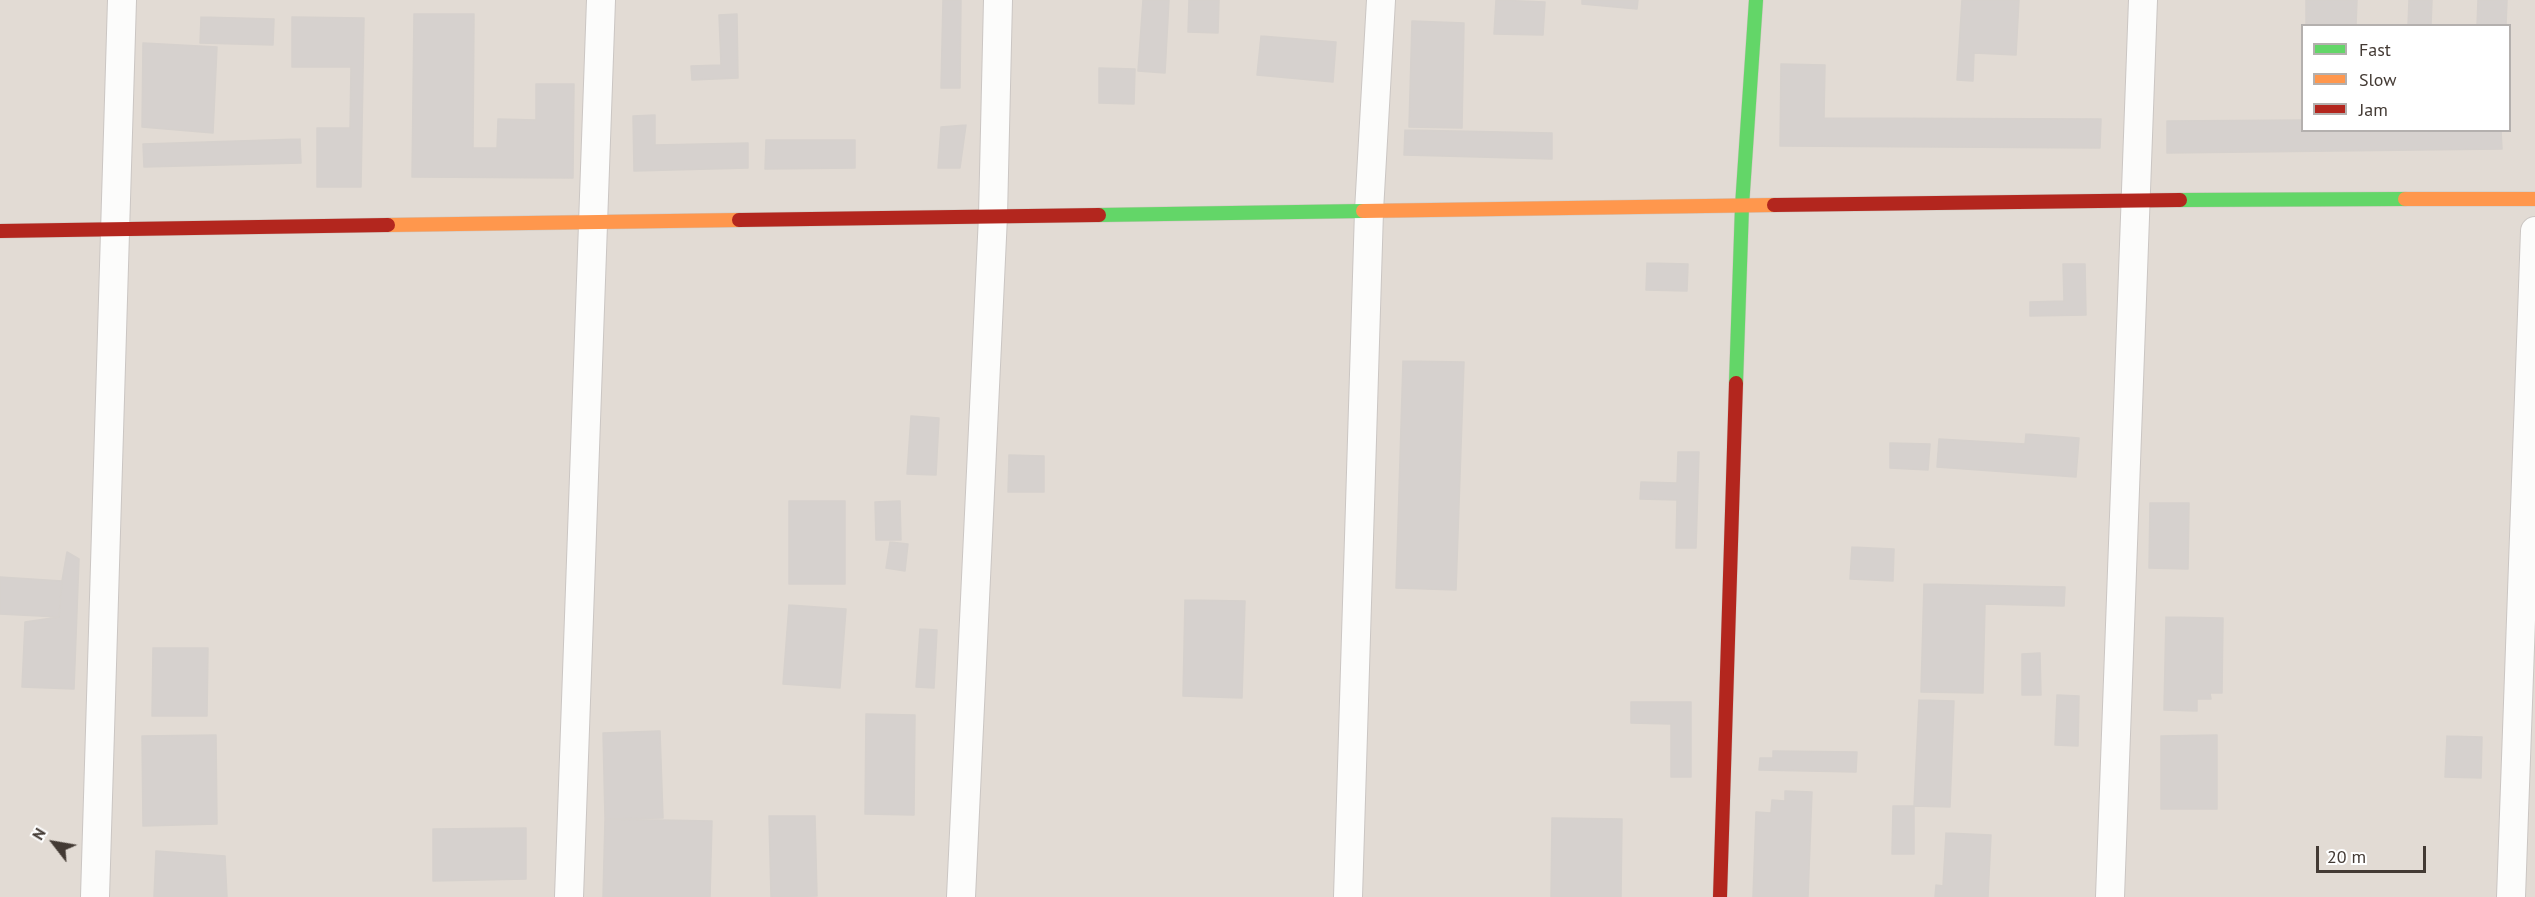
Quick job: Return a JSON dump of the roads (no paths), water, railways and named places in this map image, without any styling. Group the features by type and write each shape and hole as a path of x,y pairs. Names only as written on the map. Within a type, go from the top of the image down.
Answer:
{"street":[{"path":"95,897 122,0"},
{"path":"569,897 601,0"},
{"path":"962,897 993,216 998,0"},
{"path":"1348,897 1369,211 1381,0"},
{"path":"1720,897 1743,206 1756,0"},
{"path":"2110,897 2143,0"},
{"path":"0,231 2135,200 2535,199"},
{"path":"2511,897 2535,231"}]}
